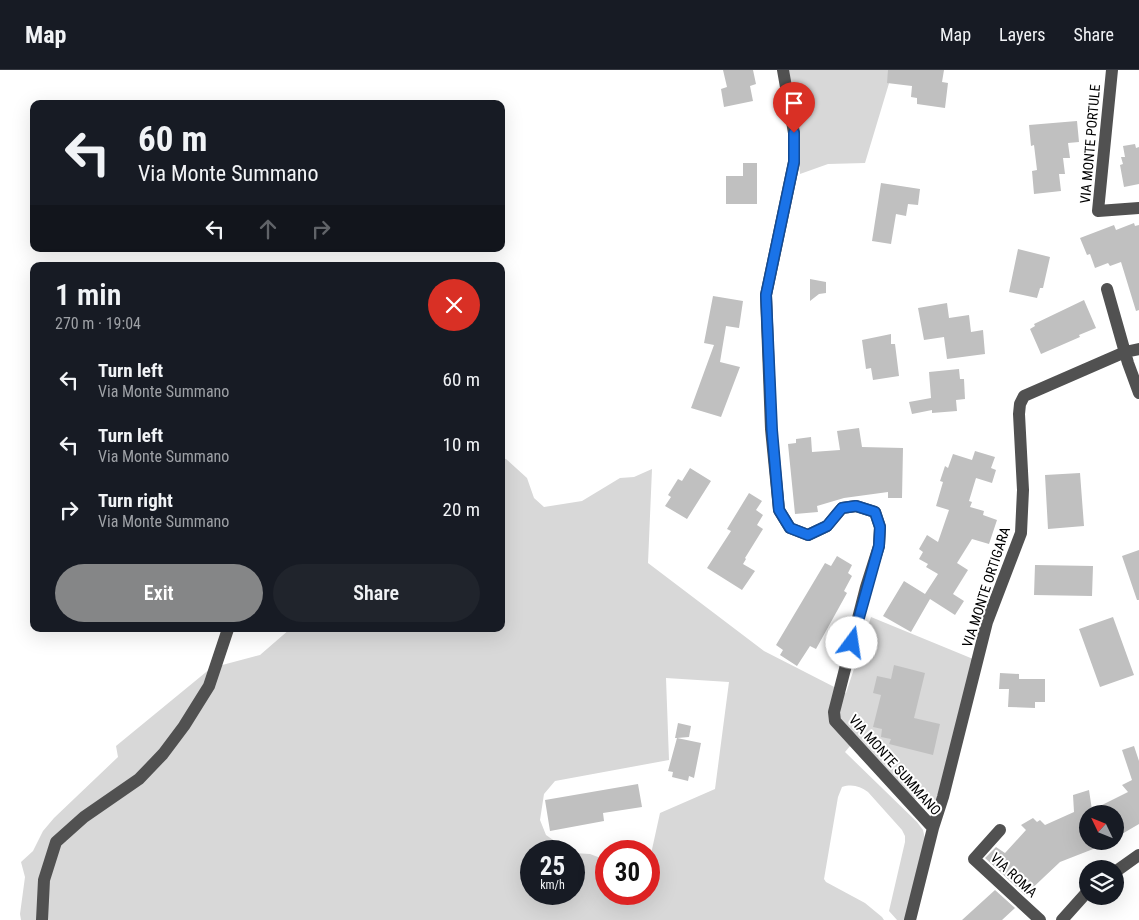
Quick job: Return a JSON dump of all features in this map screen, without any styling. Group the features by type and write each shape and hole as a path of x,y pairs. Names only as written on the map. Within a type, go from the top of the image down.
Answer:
{"street":[{"name":"VIA MONTE SUMMANO","path":"784,70 794,133 794,162 766,295 772,430 779,510 790,528 808,535 827,526 842,508 856,506 875,512 880,527 879,546 866,587 834,712 835,721 933,828"},
{"name":"VIA MONTE PORTULE","path":"1112,70 1098,211 1139,208"},
{"path":"1107,289 1139,393"},
{"name":"VIA MONTE ORTIGARA","path":"910,920 987,622 1021,533 1023,490 1020,404 1024,396 1125,352 1139,349"},
{"path":"42,920 44,880 56,842 84,818 139,779 163,754 184,726 208,686 227,632"},
{"name":"VIA ROMA","path":"1000,830 974,858 1040,920"},
{"path":"1124,866 1139,855"},
{"path":"1062,920 1079,901"}],"shaded area":[{"path":"789,70 893,70 865,163 828,164 800,174"},
{"path":"505,459 527,478 534,498 544,507 582,501 620,478 634,477 652,469 648,563 764,651 846,693 871,617 978,661 942,800 910,799 856,739 845,752 923,830 925,839 905,920 897,920 889,911 905,836 902,830 868,792 859,787 849,786 842,787 838,797 824,879 826,882 865,903 884,920 21,920 20,914 25,877 21,862 33,851 43,831 54,818 118,757 116,746 211,668 260,655 287,632 505,632","holes":["666,678 729,682 715,789 660,813 654,840 660,840 660,905 595,905 595,856 585,854 585,905 520,905 520,840 553,840 546,835 540,820 544,794 555,781 669,760"]}],"building":[{"path":"723,70 753,70 756,84 750,86 753,101 724,107 721,89 727,87"},
{"path":"888,70 944,70 942,82 948,83 945,108 917,104 917,98 911,97 912,86 887,83"},
{"path":"1077,121 1079,142 1068,143 1070,158 1063,158 1065,174 1059,174 1061,191 1034,194 1032,171 1037,170 1034,145 1031,146 1029,125"},
{"path":"1135,144 1136,148 1139,147 1139,184 1124,187 1120,165 1123,164 1121,157 1125,157 1123,146"},
{"path":"743,163 757,163 757,204 726,204 726,176 743,176"},
{"path":"881,183 920,189 918,205 908,204 906,216 896,214 891,244 872,241"},
{"path":"1134,223 1135,226 1139,225 1139,310 1136,311 1121,262 1110,266 1108,263 1095,268 1090,254 1087,255 1080,238 1114,225 1116,230"},
{"path":"1018,249 1050,257 1043,288 1040,288 1037,298 1009,292"},
{"path":"810,279 826,282 826,293 819,294 810,301"},
{"path":"713,296 743,301 739,328 726,326 720,362 740,367 721,417 691,408 714,345 704,343"},
{"path":"1084,300 1096,328 1041,354 1030,329 1035,326 1034,324"},
{"path":"947,303 949,318 969,315 971,332 983,330 985,354 947,359 944,337 924,340 918,308"},
{"path":"891,334 891,344 895,344 899,376 873,380 871,368 866,369 862,340"},
{"path":"959,369 960,379 964,379 965,399 956,400 957,411 932,413 932,410 912,414 909,402 931,398 929,372"},
{"path":"859,428 862,447 903,448 902,498 888,498 888,492 844,498 817,506 818,512 795,514 788,444 796,443 796,439 811,437 812,452 840,450 837,431"},
{"path":"975,451 995,457 991,468 996,470 992,483 976,478 969,501 972,502 970,507 984,511 983,515 997,520 989,544 972,539 957,563 968,570 953,594 964,601 955,615 930,599 911,632 883,616 904,581 925,594 938,574 926,567 928,564 919,559 923,552 919,549 927,535 938,542 949,510 936,506 943,482 940,481 945,466 948,468 953,454 972,460"},
{"path":"690,468 711,481 687,519 665,506 671,497 668,495 678,479 682,481"},
{"path":"1080,473 1084,526 1048,529 1045,475"},
{"path":"749,493 762,501 756,510 763,515 757,525 763,529 745,558 743,564 755,571 742,590 707,568 731,531 727,529"},
{"path":"1139,550 1139,600 1137,600 1122,556"},
{"path":"837,556 852,565 848,573 852,576 844,591 847,593 816,649 810,646 797,666 780,655 783,650 776,645 825,563 831,566"},
{"path":"1035,565 1093,566 1092,596 1034,595"},
{"path":"1113,617 1134,675 1100,687 1079,629"},
{"path":"894,665 925,673 914,718 940,724 933,755 889,744 891,739 881,737 882,729 873,727 881,695 873,693 877,676 891,679"},
{"path":"1000,673 1019,674 1019,679 1045,679 1045,702 1035,702 1035,708 1008,707 1009,689 999,689"},
{"path":"678,723 691,726 689,737 675,738"},
{"path":"677,738 701,743 694,778 689,776 688,781 672,777 673,772 668,771"},
{"path":"1134,746 1139,761 1139,824 1124,833 1124,805 1102,805 1128,792 1122,785 1132,780 1122,750"},
{"path":"638,784 642,807 603,813 604,821 550,831 545,800"},
{"path":"1089,790 1091,805 1079,805 1079,850 1091,850 1060,862 1025,895 985,858 996,847 1005,853 1026,830 1021,825 1033,818 1037,822 1040,820 1045,825 1074,812 1073,795"},
{"path":"995,890 1015,908 1002,920 962,920"}],"route":[{"path":"794,133 794,162 766,295 772,430 779,510 790,528 808,535 827,526 842,508 856,506 875,512 880,527 879,546 866,587 852,643"}]}
